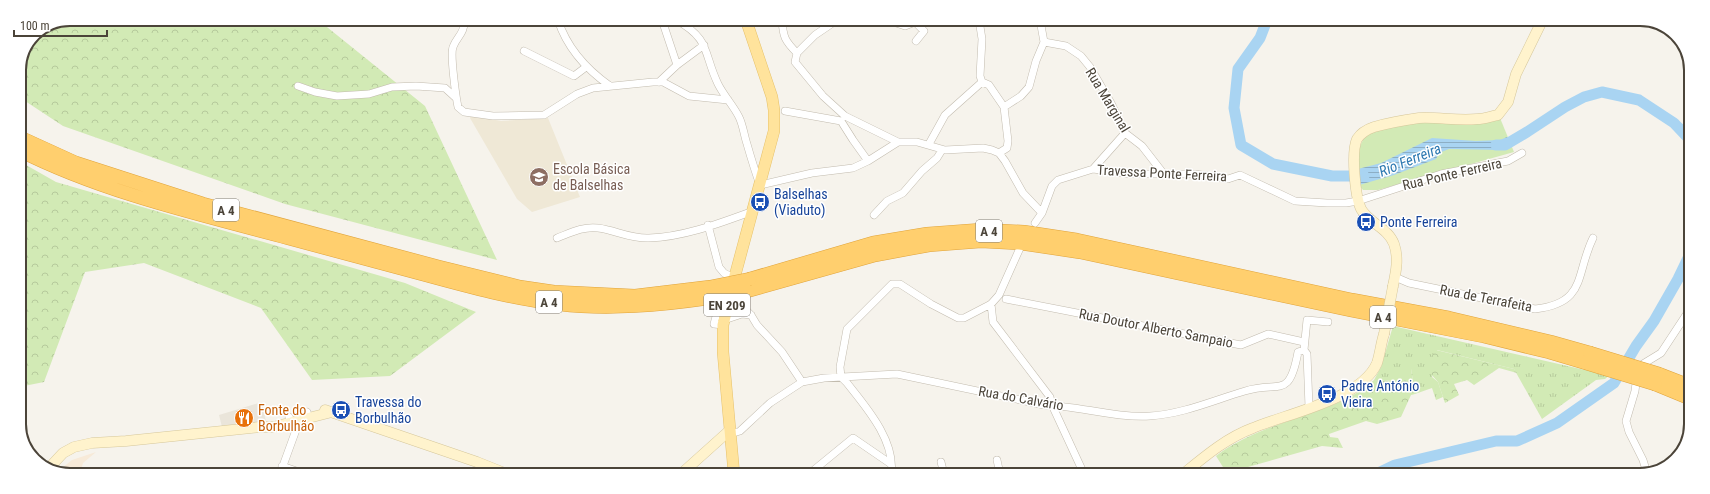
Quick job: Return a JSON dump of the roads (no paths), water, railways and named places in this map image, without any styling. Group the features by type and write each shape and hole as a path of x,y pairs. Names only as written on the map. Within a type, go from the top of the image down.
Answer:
{"highway":[{"name":"A 4","path":"26,140 76,163 202,204 438,267 520,287 554,292 634,296 710,292"},
{"name":"A 4","path":"26,153 67,171 127,193 215,219 492,292 560,304 590,306 636,306 749,285 873,243 927,234 981,230 1024,232 1077,240 1352,300 1449,318 1544,340 1588,358 1657,379 1684,385"},
{"name":"A 4","path":"1657,379 1684,395"}],"main road":[{"name":"EN 209","path":"733,468 721,323 728,301 730,276 760,185 774,131 774,110 772,97 748,26"}],"street":[{"path":"465,26 452,48 456,98 458,106 464,112 493,116 544,115 577,94 593,88 659,82 663,82 689,96 728,100"},
{"path":"561,26 573,51 586,67 610,86"},
{"path":"664,26 677,65"},
{"path":"686,26 690,28 704,45 717,82 740,119 760,185 812,173 853,168 868,161 898,142 911,141 929,144 942,150 983,148 999,153 1023,193 1042,213"},
{"path":"782,26 783,35 787,44 797,53"},
{"path":"828,26 815,35 797,53 795,62 843,118 853,140 868,161"},
{"path":"916,41 924,31 919,26"},
{"path":"980,26 982,38 980,76 982,82"},
{"path":"1004,107 1021,96 1029,87 1036,61 1044,42 1041,26"},
{"path":"1190,468 1218,446 1251,428 1339,397 1363,382 1376,364 1384,334 1398,265 1394,242 1388,234 1362,210 1358,200 1355,154 1358,139 1366,131 1374,127 1419,118 1478,119 1498,115 1508,102 1516,74 1540,26"},
{"name":"Rua Marginal","path":"1044,42 1066,46 1081,56 1090,67 1111,103 1125,133 1142,146 1163,173"},
{"path":"659,82 677,65 704,45"},
{"path":"524,51 574,76 586,67"},
{"path":"982,82 990,85 1004,107 1008,141 1006,148 999,153"},
{"path":"929,144 945,115 982,82"},
{"path":"298,86 315,92 337,96 369,94 392,87 416,86 445,88 456,98"},
{"path":"785,111 843,118 898,142"},
{"path":"1092,168 1125,133"},
{"path":"874,215 886,200 903,192 922,171 937,158 942,150"},
{"name":"Rua Ponte Ferreira","path":"1358,200 1441,174 1508,161 1522,153"},
{"name":"Travessa Ponte Ferreira","path":"1035,223 1042,213 1052,186 1058,180 1092,168 1131,174 1195,174 1228,179 1240,175 1295,201 1346,203 1358,200"},
{"path":"557,238 574,231 587,228 598,228 647,238 682,233 752,211"},
{"path":"708,225 719,267 730,276 721,323"},
{"name":"Rua de Terrafeita","path":"1394,282 1409,283 1535,309 1549,307 1561,303 1572,294 1577,286 1589,246 1593,238"},
{"path":"892,468 891,457 877,421 841,377 840,367 847,329 852,322 892,284 896,283 900,284 930,304 958,318 964,318 991,304 999,295 1020,248"},
{"name":"Rua Doutor Alberto Sampaio","path":"1006,299 1241,345 1268,334 1304,342"},
{"path":"728,301 734,300 739,303 751,315 757,325 782,352 802,382"},
{"path":"991,304 993,322 1050,397 1052,405 1081,468"},
{"path":"721,323 733,315 751,315"},
{"path":"1645,467 1629,432 1626,421 1635,391 1638,367 1661,353 1684,317"},
{"name":"Rua do Calvário","path":"1309,407 1307,354 1304,350 1307,320 1328,322"},
{"name":"Rua do Calvário","path":"730,439 770,403 802,382 824,378 897,374 1023,401 1120,414 1150,416 1173,413 1248,390 1280,387 1288,382 1294,372 1298,352 1304,350"},
{"path":"291,420 307,412 323,410 332,412 492,468"},
{"path":"52,465 63,453 75,450 126,441 260,427 332,412"},
{"path":"282,468 292,438 289,431 291,420"},
{"path":"816,468 853,438 892,464"},
{"path":"714,447 730,439"},
{"path":"688,468 714,447 730,439"},
{"path":"59,466 75,450"},
{"path":"997,460 999,468"},
{"path":"941,462 942,468"}],"water":[{"path":"1507,137 1511,147 1499,150 1449,149 1439,153 1436,159 1394,175 1359,185 1358,169 1381,163 1432,138 1476,141 1500,140"}],"waterway":[{"name":"Rio Ferreira","path":"1265,26 1260,38 1238,69 1234,108 1241,145 1273,164 1332,176 1364,176"},
{"name":"Rio Ferreira","path":"1496,145 1505,145 1565,107 1584,97 1602,92 1639,100 1674,123 1684,134"},
{"path":"1679,130 1684,124"},
{"name":"Rio Ferreira","path":"1389,468 1395,465 1496,441 1517,441 1557,423 1614,383 1636,346 1654,321 1684,266"}],"place":[{"name":"Escola Básica de Balselhas","path":"539,177"},
{"name":"Balselhas (Viaduto)","path":"760,202"},
{"name":"Ponte Ferreira","path":"1366,222"},
{"name":"Padre António Vieira","path":"1327,394"},
{"name":"Travessa do Borbulhão","path":"341,410"},
{"name":"Fonte do Borbulhão","path":"244,418"}]}
